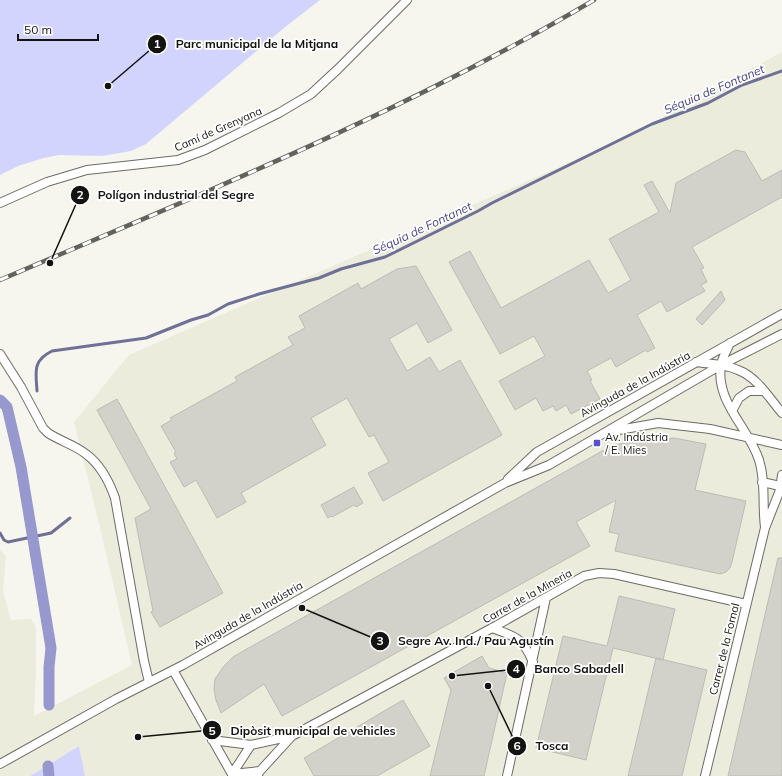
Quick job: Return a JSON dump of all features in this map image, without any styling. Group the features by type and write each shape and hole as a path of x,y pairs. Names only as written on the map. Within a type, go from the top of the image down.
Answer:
{"street":[{"name":"Camí de Grenyana","path":"0,203 46,182 87,170 178,160 206,150 279,114 311,94 344,64 408,0"},
{"name":"Avinguda de la Indústria","path":"505,482 537,452 782,314"},
{"name":"Avinguda de la Indústria","path":"0,764 173,670 505,482 549,465 721,365 782,334"},
{"name":"Carrer de la Fornal","path":"730,343 721,365 722,388 732,411 758,458 762,472 765,528"},
{"path":"0,354 21,387 43,428 48,433 94,460 107,477 115,498 144,665 149,682"},
{"path":"696,362 721,365 739,370 755,381 782,413"},
{"path":"732,411 739,398 749,391 763,391"},
{"path":"607,432 658,423 710,430 782,445"},
{"name":"Carrer de la Fornal","path":"705,776 765,528 781,485 782,476"},
{"path":"762,482 781,485"},
{"name":"Carrer de la Mineria","path":"212,740 251,745 292,736 492,628 584,576 599,573 614,574 746,604"},
{"path":"507,776 546,598"},
{"path":"492,628 519,638 527,647 533,662"},
{"path":"173,670 232,775 251,745"},
{"name":"Carrer de la Mineria","path":"232,775 258,773 292,736"}],"shaded area":[{"path":"0,0 320,0 284,28 146,144 131,151 102,156 59,155 44,158 18,166 0,175"},
{"path":"782,52 782,776 85,776 79,746 30,776 0,776 0,549 6,557 3,591 11,620 31,619 36,627 34,716 132,665 74,422 129,355 619,141"},
{"path":"79,746 85,776 30,776"}],"building":[{"path":"736,150 745,152 762,181 782,170 782,197 692,247 704,268 701,269 707,282 701,285 705,291 667,312 661,301 637,315 655,348 647,352 646,350 616,367 611,358 587,371 592,380 590,381 600,399 571,414 566,405 556,411 553,406 543,411 536,398 515,410 499,381 545,356 534,336 500,354 449,262 470,251 501,308 589,260 608,293 631,280 609,239 659,212 644,185 652,181 670,213 676,183"},
{"path":"416,266 452,330 428,343 417,323 389,339 407,371 430,357 439,372 460,360 502,435 383,501 368,473 389,462 374,435 369,437 347,398 311,418 326,445 241,493 246,502 217,518 196,480 184,487 170,462 177,459 174,453 176,452 161,426 172,420 170,418 237,381 235,377 293,345 288,337 305,328 299,316 358,283 361,289 397,269"},
{"path":"721,291 725,300 702,325 696,319"},
{"path":"117,399 223,593 160,627 151,612 153,611 135,518 151,509 97,410"},
{"path":"674,438 706,444 695,490 746,501 732,562 730,568 726,572 720,574 615,551 619,534 609,532 616,500 576,522 590,546 282,716 264,684 221,713 214,689 215,679 224,666 233,657 613,445"},
{"path":"354,487 363,503 356,507 354,505 328,518 321,505"},
{"path":"778,558 782,558 781,776 728,776"},
{"path":"619,596 675,609 663,660 613,648 586,760 536,748 563,636 607,646"},
{"path":"482,656 489,668 507,673 484,776 430,776 451,690 444,678"},
{"path":"656,658 707,670 682,776 628,776"},
{"path":"403,700 430,746 377,776 314,776 304,758"}],"waterway":[{"name":"Séquia de Fontanet","path":"37,391 36,373 38,363 52,351 146,338 191,320 208,315 228,304 385,257 652,124 708,103 742,85 782,71"},
{"path":"0,400 7,407 21,467 51,648 49,667 49,705"},
{"name":"Séquia de Fontanet","path":"0,533 4,540 8,542 51,533 70,518"},
{"path":"48,766 49,776"}],"railway":[{"path":"0,280 302,150 450,79 522,41 594,0"}],"place":[{"name":"Parc municipal de la Mitjana","path":"108,86"},
{"name":"Polígon industrial del Segre","path":"50,263"},
{"name":"Av. Indústria / E. Mies","path":"597,443"},
{"name":"Segre Av. Ind./ Pau Agustín","path":"302,608"},
{"name":"Banco Sabadell","path":"452,676"},
{"name":"Tosca","path":"488,686"},
{"name":"Dipòsit municipal de vehicles","path":"138,737"}]}
